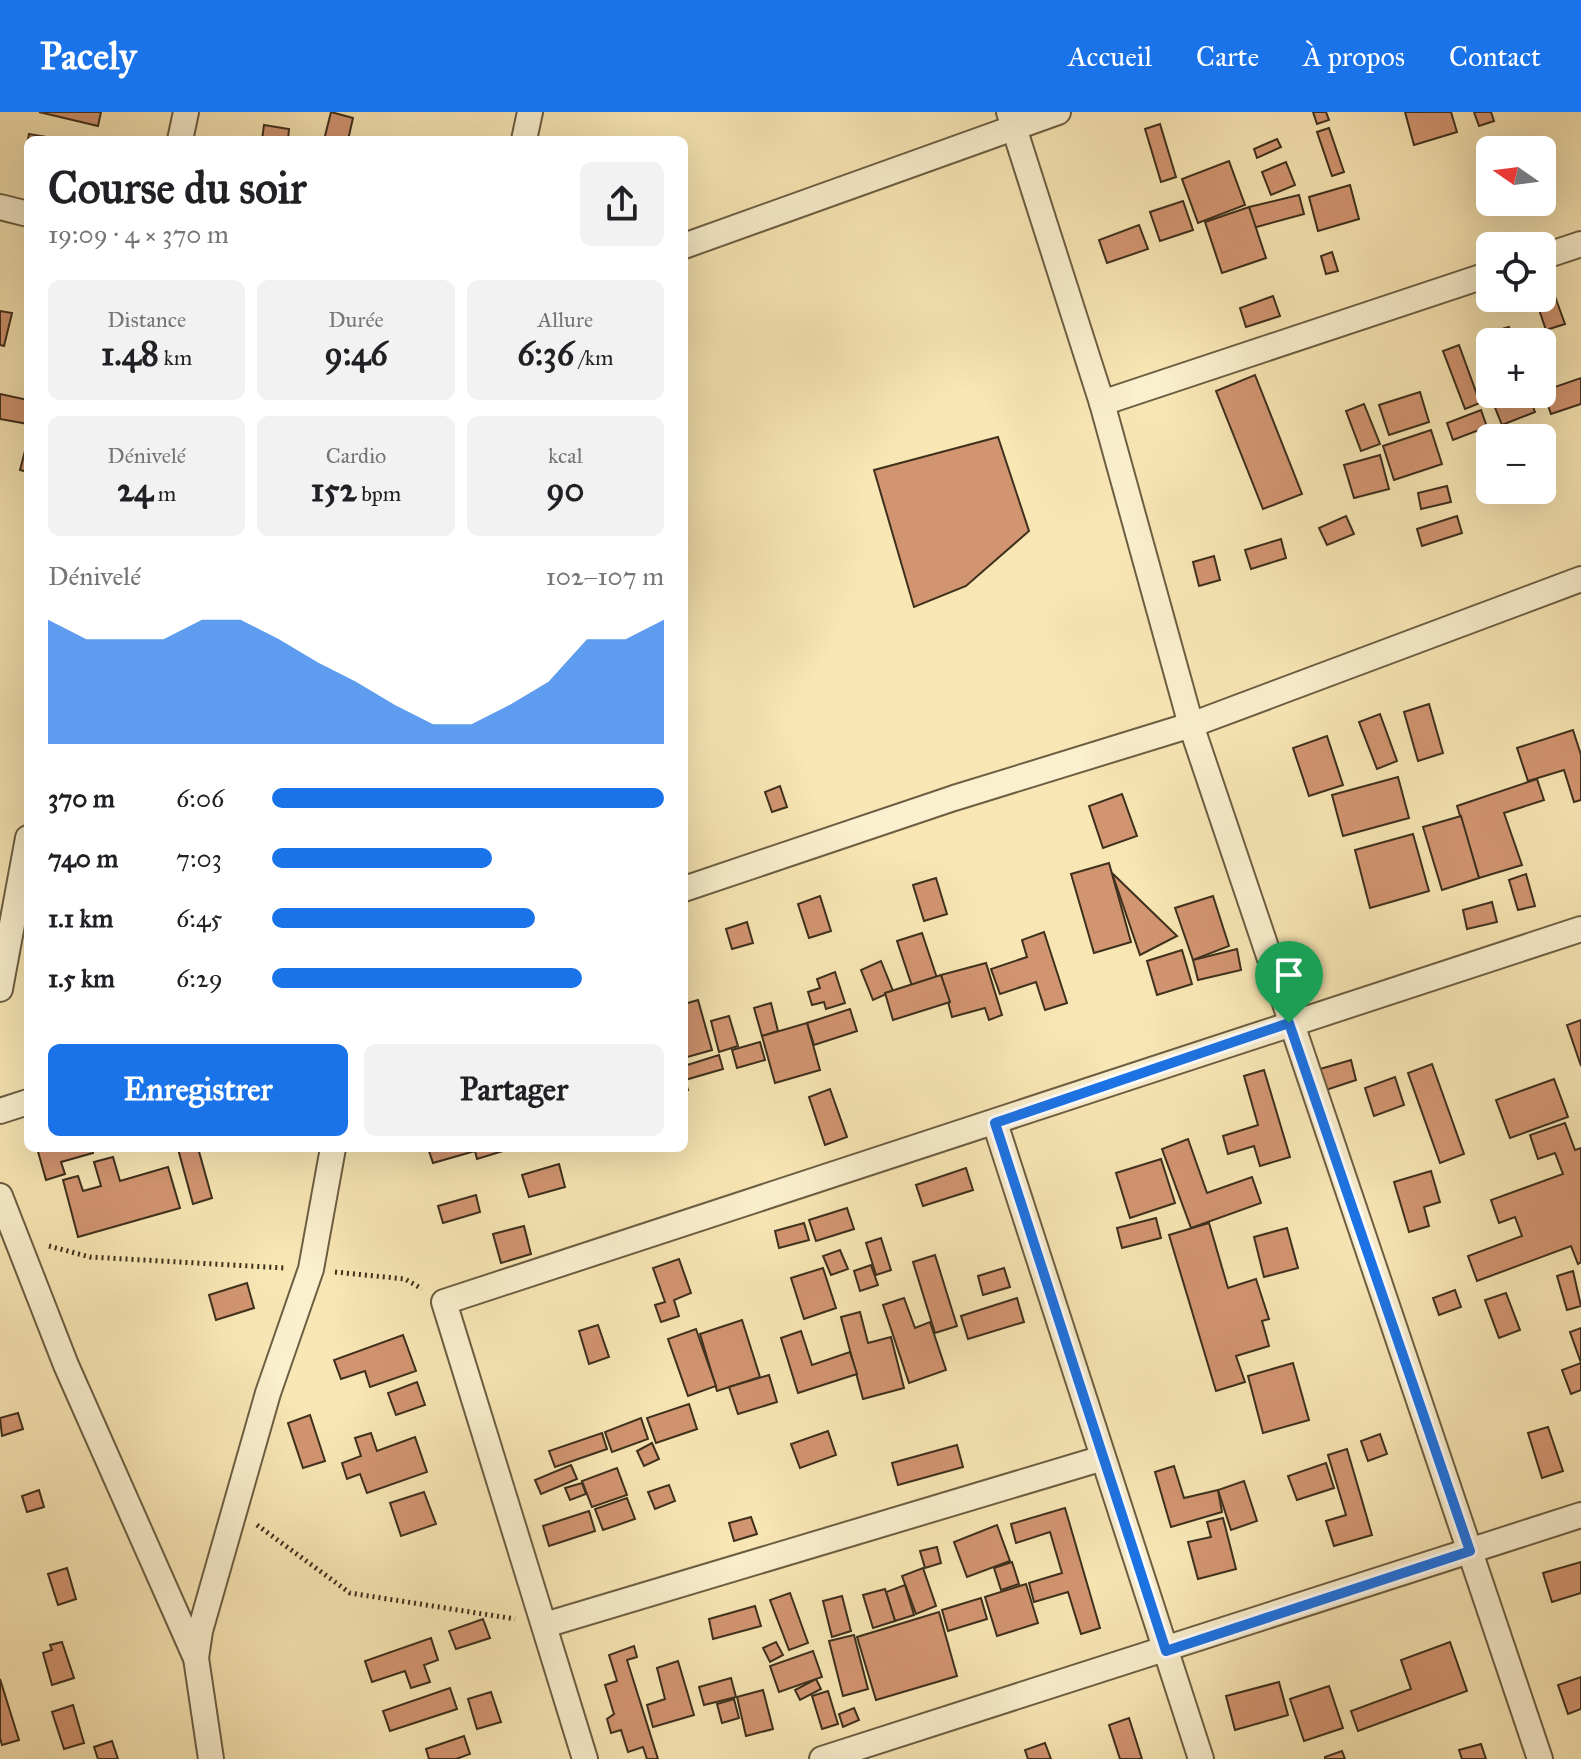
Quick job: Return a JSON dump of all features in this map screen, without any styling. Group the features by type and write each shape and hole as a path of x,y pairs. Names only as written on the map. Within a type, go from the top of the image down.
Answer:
{"street":[{"path":"181,136 186,112"},
{"path":"525,136 530,112"},
{"path":"688,244 1011,119 1058,112"},
{"path":"1011,119 1102,403 1191,725 1289,1023 1540,1759"},
{"path":"0,207 24,213"},
{"path":"1556,252 1581,244"},
{"path":"1102,403 1476,279"},
{"path":"688,888 954,798 1191,725 1581,579"},
{"path":"0,989 24,860"},
{"path":"585,1759 444,1302 1581,929"},
{"path":"0,1111 24,1103"},
{"path":"995,1123 1201,1759"},
{"path":"196,1658 200,1631 234,1508 268,1393 311,1269 332,1152"},
{"path":"0,1196 13,1237 196,1658 211,1759"},
{"path":"545,1625 1103,1458"},
{"path":"822,1759 1166,1651 1581,1515"}],"path":[{"path":"13,1237 90,1257 311,1269 405,1279 444,1302"},
{"path":"234,1508 350,1593 465,1608 545,1625"}],"building":[{"path":"39,112 101,112 98,126"},
{"path":"331,112 353,118 349,136 325,136"},
{"path":"1313,112 1326,112 1329,120 1317,124"},
{"path":"1405,112 1451,112 1457,132 1414,145"},
{"path":"1474,112 1491,112 1494,121 1479,126"},
{"path":"1160,124 1176,177 1161,182 1145,129"},
{"path":"264,125 289,129 288,136 263,136"},
{"path":"1329,128 1344,172 1332,176 1317,132"},
{"path":"1277,139 1281,147 1257,158 1254,149"},
{"path":"1229,161 1245,205 1198,223 1182,179"},
{"path":"1286,162 1295,185 1271,195 1262,172"},
{"path":"1350,185 1359,219 1318,231 1309,197"},
{"path":"1299,195 1304,214 1253,228 1249,207"},
{"path":"1183,201 1193,230 1160,241 1150,212"},
{"path":"1249,207 1266,258 1222,273 1205,222"},
{"path":"1139,225 1148,249 1107,263 1099,240"},
{"path":"1332,252 1338,271 1326,274 1321,256"},
{"path":"1273,296 1280,316 1246,327 1240,308"},
{"path":"1556,299 1565,324 1545,328 1540,312 1556,312"},
{"path":"0,311 12,313 4,346 0,345"},
{"path":"1459,345 1476,392 1476,405 1465,409 1443,351"},
{"path":"1255,375 1302,494 1263,509 1216,391"},
{"path":"1581,378 1581,404 1551,414 1549,408 1556,408 1556,387"},
{"path":"1420,392 1429,422 1389,435 1379,405"},
{"path":"0,394 24,399 24,423 0,419"},
{"path":"1364,404 1380,444 1361,451 1346,411"},
{"path":"1495,408 1533,408 1535,412 1502,424"},
{"path":"1481,410 1486,424 1476,424 1476,431 1453,440 1447,423"},
{"path":"1431,430 1442,464 1394,480 1383,446"},
{"path":"998,437 1029,531 966,586 914,607 874,470"},
{"path":"1380,455 1389,489 1354,498 1344,465"},
{"path":"1447,486 1451,502 1421,509 1418,493"},
{"path":"1346,516 1354,534 1327,545 1319,528"},
{"path":"1457,516 1462,533 1422,546 1417,529"},
{"path":"1281,539 1286,558 1251,569 1245,550"},
{"path":"1214,556 1220,580 1199,586 1193,562"},
{"path":"1429,704 1443,753 1418,761 1404,712"},
{"path":"1380,714 1397,761 1377,769 1359,722"},
{"path":"1573,730 1581,755 1581,800 1574,802 1564,770 1528,781 1517,748"},
{"path":"1327,736 1343,785 1309,796 1293,748"},
{"path":"1398,777 1409,818 1343,836 1332,795"},
{"path":"1537,779 1544,800 1504,813 1522,865 1479,878 1457,806"},
{"path":"780,786 787,807 772,812 765,792"},
{"path":"1122,794 1137,836 1103,848 1089,806"},
{"path":"1461,816 1479,878 1442,890 1423,827"},
{"path":"1413,834 1429,891 1370,908 1355,850"},
{"path":"1109,863 1131,942 1094,953 1071,874"},
{"path":"1112,873 1177,936 1140,955"},
{"path":"1526,874 1535,906 1518,910 1509,880"},
{"path":"936,878 947,914 924,921 913,885"},
{"path":"820,896 831,931 809,938 798,904"},
{"path":"1213,896 1229,946 1193,960 1175,908"},
{"path":"1492,902 1497,922 1467,929 1463,910"},
{"path":"747,922 753,943 732,949 726,929"},
{"path":"1044,932 1067,1003 1045,1010 1036,982 1000,994 991,969 1027,957 1022,940"},
{"path":"922,933 937,978 912,986 897,941"},
{"path":"1237,949 1241,970 1198,980 1193,960"},
{"path":"1182,950 1192,984 1157,995 1147,961"},
{"path":"881,961 893,991 873,1000 861,970"},
{"path":"986,963 1002,1015 989,1020 985,1008 952,1017 941,975"},
{"path":"835,972 845,1003 826,1009 824,1002 812,1005 808,992 820,988 817,979"},
{"path":"941,975 950,1002 893,1020 885,993"},
{"path":"698,1000 712,1050 688,1057 688,1003"},
{"path":"771,1003 778,1031 762,1036 754,1008"},
{"path":"850,1009 857,1031 814,1045 807,1023"},
{"path":"729,1016 738,1046 719,1052 711,1021"},
{"path":"1581,1020 1581,1066 1567,1025"},
{"path":"807,1023 820,1070 775,1083 762,1036"},
{"path":"760,1042 765,1060 737,1068 732,1050"},
{"path":"719,1055 723,1069 688,1079 688,1065"},
{"path":"1351,1060 1356,1080 1326,1090 1320,1069"},
{"path":"1432,1064 1464,1154 1440,1163 1408,1073"},
{"path":"1264,1070 1290,1157 1260,1166 1254,1146 1228,1154 1223,1136 1258,1125 1244,1076"},
{"path":"1395,1077 1404,1105 1374,1116 1365,1088"},
{"path":"1554,1079 1568,1117 1510,1138 1496,1100"},
{"path":"830,1089 847,1137 825,1145 809,1097"},
{"path":"1565,1123 1575,1150 1581,1148 1581,1262 1578,1264 1571,1246 1477,1281 1468,1256 1522,1236 1515,1217 1499,1223 1491,1200 1563,1174 1555,1153 1538,1159 1530,1135"},
{"path":"1188,1139 1207,1193 1252,1177 1261,1203 1191,1228 1162,1149"},
{"path":"38,1152 93,1152 61,1162 65,1174 46,1180"},
{"path":"179,1152 199,1152 212,1198 193,1204"},
{"path":"429,1152 472,1152 433,1163"},
{"path":"475,1152 500,1152 477,1159"},
{"path":"113,1157 120,1181 168,1167 180,1208 78,1237 63,1180 78,1176 83,1191 101,1186 94,1162"},
{"path":"1161,1159 1175,1203 1130,1218 1116,1173"},
{"path":"559,1164 565,1187 529,1197 522,1175"},
{"path":"966,1168 973,1190 923,1206 916,1185"},
{"path":"1431,1171 1440,1202 1424,1207 1429,1226 1409,1232 1394,1182"},
{"path":"476,1195 480,1212 443,1223 438,1206"},
{"path":"847,1208 854,1229 816,1241 809,1220"},
{"path":"1156,1218 1161,1238 1122,1248 1117,1228"},
{"path":"804,1223 809,1240 779,1248 775,1231"},
{"path":"1209,1223 1228,1288 1256,1279 1269,1319 1262,1321 1269,1346 1236,1356 1245,1382 1216,1391 1169,1235"},
{"path":"524,1226 531,1254 501,1263 493,1234"},
{"path":"1287,1228 1298,1268 1264,1277 1254,1237"},
{"path":"881,1238 891,1270 876,1275 866,1243"},
{"path":"840,1250 848,1269 831,1275 823,1256"},
{"path":"935,1255 957,1326 935,1333 913,1262"},
{"path":"679,1259 691,1293 674,1300 679,1316 661,1322 655,1305 665,1302 653,1268"},
{"path":"871,1265 878,1285 860,1291 854,1271"},
{"path":"823,1268 836,1308 804,1319 791,1278"},
{"path":"1004,1268 1010,1287 983,1295 978,1276"},
{"path":"1573,1271 1581,1306 1567,1310 1557,1276"},
{"path":"247,1283 254,1308 216,1320 209,1295"},
{"path":"1455,1290 1461,1307 1439,1315 1433,1298"},
{"path":"1506,1293 1520,1330 1499,1338 1485,1300"},
{"path":"904,1298 915,1328 930,1322 946,1370 909,1383 883,1305"},
{"path":"1017,1298 1024,1322 968,1339 961,1316"},
{"path":"860,1312 868,1343 891,1337 904,1388 863,1399 841,1317"},
{"path":"742,1320 760,1377 717,1391 700,1334"},
{"path":"598,1325 609,1357 589,1364 579,1331"},
{"path":"1581,1328 1581,1363 1570,1332"},
{"path":"696,1329 716,1386 688,1396 668,1339"},
{"path":"801,1331 812,1365 850,1352 857,1374 798,1393 781,1338"},
{"path":"403,1335 416,1371 370,1387 365,1371 341,1379 334,1360"},
{"path":"1293,1363 1309,1420 1263,1433 1248,1376"},
{"path":"1581,1363 1581,1390 1571,1394 1562,1370"},
{"path":"769,1375 777,1402 738,1414 729,1387"},
{"path":"417,1382 425,1405 396,1415 388,1393"},
{"path":"689,1404 697,1429 656,1443 647,1418"},
{"path":"18,1413 23,1429 2,1436 0,1418"},
{"path":"310,1415 325,1461 303,1468 288,1423"},
{"path":"641,1418 648,1439 612,1452 605,1432"},
{"path":"1548,1427 1563,1471 1542,1478 1528,1433"},
{"path":"828,1431 836,1455 800,1468 791,1444"},
{"path":"371,1433 377,1451 415,1437 427,1472 367,1493 360,1474 347,1479 342,1463 361,1456 355,1438"},
{"path":"602,1433 607,1449 555,1467 549,1451"},
{"path":"1380,1434 1387,1454 1368,1461 1361,1441"},
{"path":"652,1443 659,1459 644,1466 637,1451"},
{"path":"957,1445 963,1467 898,1485 892,1463"},
{"path":"1347,1449 1372,1535 1334,1546 1326,1521 1346,1515 1328,1455"},
{"path":"1326,1463 1334,1488 1297,1500 1288,1476"},
{"path":"571,1465 577,1479 541,1494 535,1480"},
{"path":"1174,1466 1184,1498 1218,1490 1222,1512 1171,1527 1155,1472"},
{"path":"617,1468 627,1495 592,1507 582,1481"},
{"path":"1244,1481 1257,1521 1231,1530 1218,1490"},
{"path":"582,1483 586,1494 570,1500 565,1488"},
{"path":"669,1485 675,1501 655,1509 648,1492"},
{"path":"39,1490 44,1507 27,1512 22,1496"},
{"path":"424,1492 436,1524 401,1536 390,1503"},
{"path":"627,1498 635,1519 603,1530 595,1509"},
{"path":"1065,1508 1100,1628 1081,1634 1068,1592 1034,1602 1029,1583 1062,1573 1050,1532 1016,1543 1011,1524"},
{"path":"589,1511 595,1531 549,1546 543,1526"},
{"path":"751,1517 757,1534 734,1541 729,1523"},
{"path":"1223,1518 1236,1569 1198,1579 1188,1542 1211,1537 1207,1522"},
{"path":"997,1525 1010,1561 967,1577 954,1542"},
{"path":"937,1547 941,1563 925,1568 920,1551"},
{"path":"1012,1562 1019,1584 1001,1590 994,1568"},
{"path":"1581,1562 1581,1593 1552,1602 1543,1573"},
{"path":"67,1568 76,1599 58,1605 48,1574"},
{"path":"923,1568 936,1606 916,1614 902,1576"},
{"path":"1026,1584 1038,1623 997,1636 985,1597"},
{"path":"905,1585 914,1615 895,1621 886,1592"},
{"path":"885,1589 895,1621 873,1628 863,1595"},
{"path":"790,1593 808,1643 789,1650 770,1600"},
{"path":"842,1596 851,1631 832,1637 823,1601"},
{"path":"981,1598 987,1619 948,1631 942,1610"},
{"path":"755,1606 761,1626 713,1639 709,1619"},
{"path":"939,1612 957,1676 876,1700 857,1637"},
{"path":"483,1619 490,1638 456,1649 449,1631"},
{"path":"854,1635 868,1689 843,1696 829,1641"},
{"path":"431,1638 438,1660 424,1665 430,1682 411,1688 405,1671 372,1682 365,1661"},
{"path":"62,1642 74,1678 52,1685 43,1653 52,1650 50,1645"},
{"path":"776,1642 783,1655 770,1662 763,1648"},
{"path":"1450,1642 1467,1691 1358,1731 1351,1711 1411,1689 1401,1660"},
{"path":"634,1646 637,1657 627,1660 658,1759 647,1759 643,1747 628,1752 621,1730 611,1733 607,1719 614,1714 605,1685 617,1681 609,1655"},
{"path":"813,1651 822,1677 779,1692 770,1666"},
{"path":"678,1661 694,1715 653,1727 647,1705 665,1699 657,1668"},
{"path":"1581,1677 1581,1709 1568,1714 1558,1685"},
{"path":"731,1678 736,1697 704,1705 699,1687"},
{"path":"0,1679 19,1740 2,1745 0,1738"},
{"path":"816,1679 821,1689 800,1700 795,1690"},
{"path":"1279,1682 1288,1715 1235,1730 1226,1696"},
{"path":"1329,1686 1343,1728 1304,1741 1290,1699"},
{"path":"450,1688 457,1709 390,1731 383,1711"},
{"path":"763,1690 773,1729 746,1736 737,1697"},
{"path":"828,1691 838,1724 822,1729 812,1696"},
{"path":"491,1692 501,1722 477,1729 468,1699"},
{"path":"734,1699 739,1718 722,1723 717,1704"},
{"path":"73,1705 84,1743 64,1749 52,1712"},
{"path":"854,1708 859,1720 843,1727 839,1714"},
{"path":"1129,1718 1142,1759 1120,1759 1109,1725"},
{"path":"464,1736 470,1754 456,1759 429,1759 426,1749"},
{"path":"112,1741 118,1759 98,1759 94,1747"},
{"path":"1045,1743 1051,1759 1028,1759 1025,1750"},
{"path":"1481,1744 1486,1759 1462,1759 1459,1750"},
{"path":"1342,1751 1345,1759 1325,1759 1325,1757"}],"route":[{"path":"1289,1023 1470,1551 1166,1651 995,1123 1289,1023"}]}
